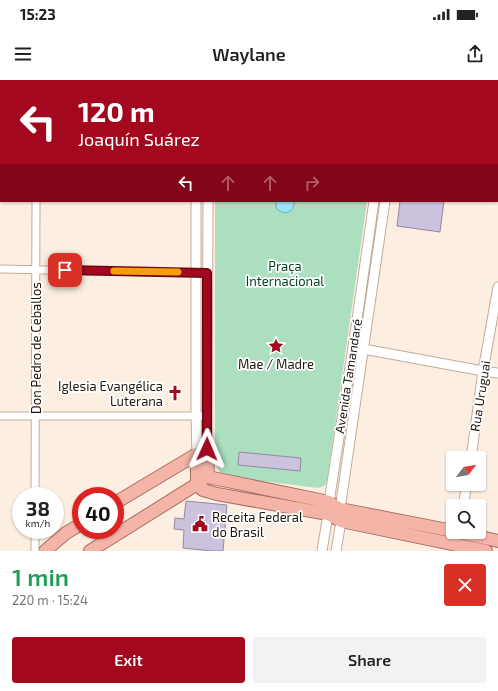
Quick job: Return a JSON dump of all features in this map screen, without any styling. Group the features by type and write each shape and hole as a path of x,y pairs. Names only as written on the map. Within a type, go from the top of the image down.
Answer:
{"highway":[{"path":"202,451 208,477"},
{"path":"197,485 202,451"},
{"path":"124,498 202,451"},
{"path":"90,551 208,477 329,502 340,509 446,530"},
{"path":"197,485 203,490 217,494 328,514 340,522 457,548 486,551"},
{"path":"45,551 72,529"},
{"path":"486,538 498,541"}],"street":[{"name":"Don Pedro de Ceballos","path":"36,202 36,487"},
{"path":"196,202 196,416 202,451"},
{"path":"202,451 207,416 208,202"},
{"name":"Avenida Tamandaré","path":"322,551 374,202"},
{"name":"Avenida Tamandaré","path":"336,551 340,522 340,509 385,202"},
{"path":"0,269 207,273"},
{"name":"Rua Uruguai","path":"472,451 483,371 498,287"},
{"path":"353,347 498,373"},
{"path":"0,416 207,416"},
{"path":"36,539 36,551"}],"green space":[{"name":"Praça Internacional","path":"215,202 367,202 327,481 324,486 318,488 223,476 215,459"}],"water":[{"path":"276,202 294,202 293,208 288,212 282,212 276,208"}],"building":[{"path":"400,202 444,202 440,232 397,226"},
{"path":"239,452 301,458 300,471 238,465"},
{"name":"Receita Federal do Brasil","path":"186,501 227,505 223,551 183,548 184,530 174,529 175,518 184,519"}],"slow traffic":[{"path":"114,271 178,272"}],"place":[{"name":"Mae / Madre","path":"276,346"},
{"name":"Iglesia Evangélica Luterana","path":"175,393"},
{"name":"Receita Federal do Brasil","path":"200,524"}],"route":[{"path":"65,270 207,273 207,449"}]}
